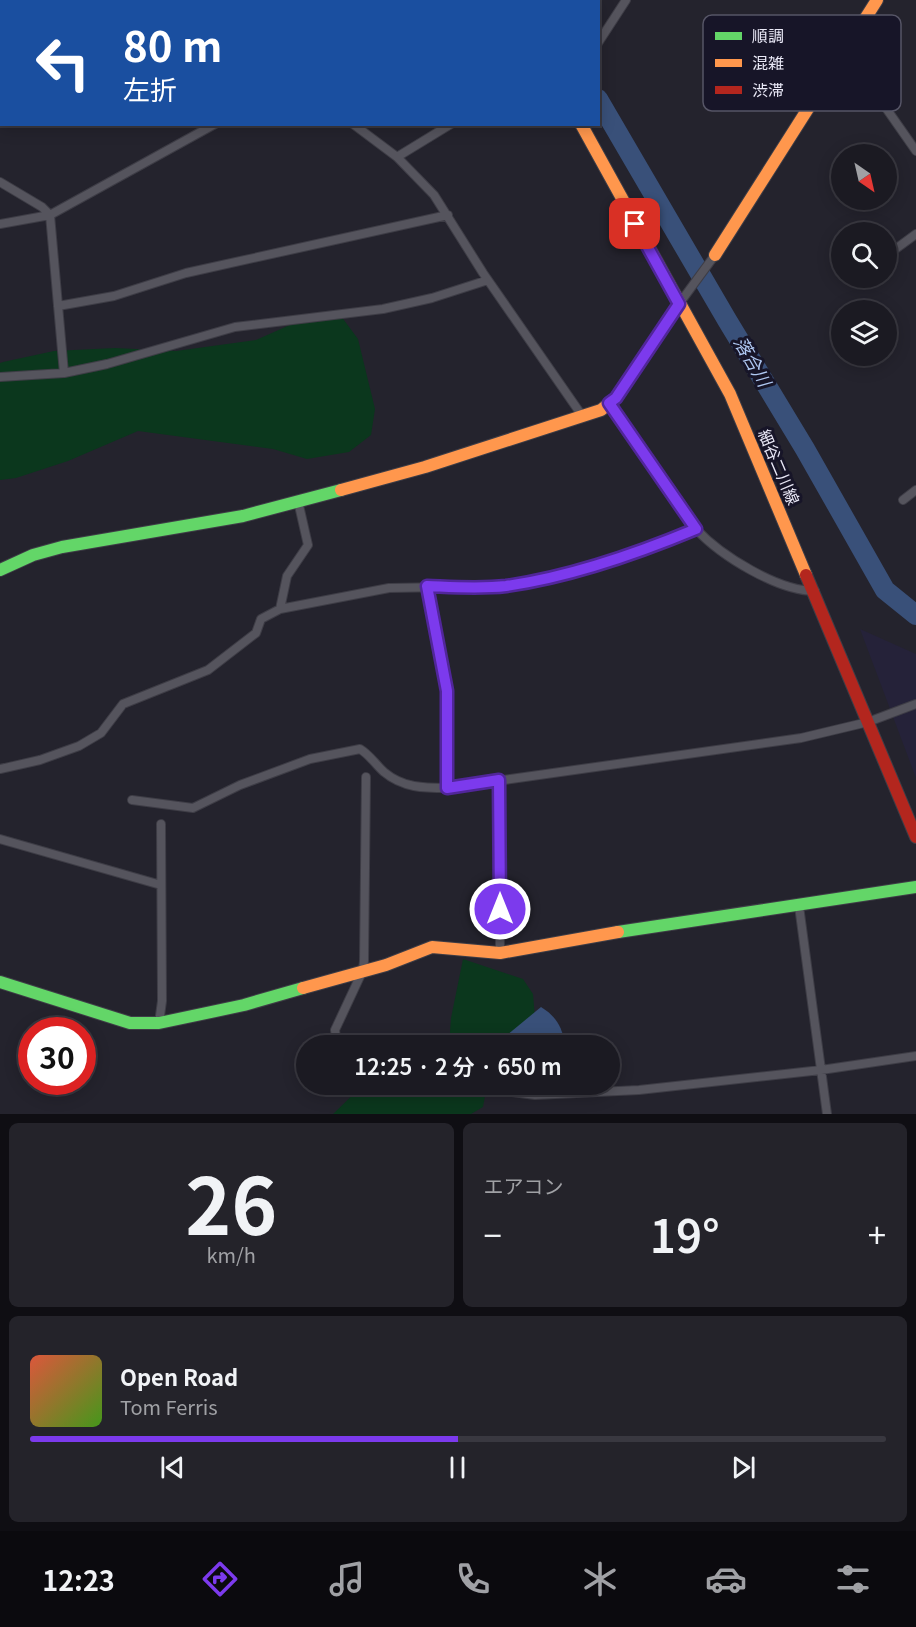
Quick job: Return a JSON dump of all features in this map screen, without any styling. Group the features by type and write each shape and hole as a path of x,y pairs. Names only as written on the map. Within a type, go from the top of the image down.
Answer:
{"street":[{"path":"600,40 626,0"},
{"path":"868,15 877,0"},
{"path":"0,570 33,555 62,547 243,516 298,501 425,466 583,417 609,403 616,398 715,255 807,111"},
{"path":"888,111 916,151"},
{"path":"0,224 50,216 211,126"},
{"path":"357,126 397,157 434,195 488,280 583,417"},
{"path":"397,157 448,126"},
{"name":"細谷二川線","path":"582,126 730,394 815,591 916,837"},
{"path":"0,182 42,207 50,216 64,373"},
{"path":"58,306 114,297 186,273 448,215"},
{"path":"897,248 916,234"},
{"path":"0,377 64,373 107,364 235,327 384,309 432,298 488,280"},
{"path":"609,403 696,529 710,544 747,567 802,591 815,591"},
{"path":"903,500 916,490"},
{"path":"280,609 287,576 308,545 298,501"},
{"path":"0,769 40,760 79,746 101,733 123,704 208,670 256,633 261,619 280,609 389,588 506,586 587,568 696,529"},
{"path":"427,586 447,691 447,788"},
{"path":"132,800 193,808 240,785 310,759 360,749 371,756 383,772 415,789 447,788 801,738 868,722 916,704"},
{"path":"336,1035 335,1030 363,970 366,777"},
{"path":"499,780 500,953"},
{"path":"159,1023 162,1001 161,824"},
{"path":"0,839 161,885"},
{"path":"0,982 130,1023 159,1023 244,1005 386,965 432,947 500,953 561,941 916,887"},
{"path":"799,906 827,1114"},
{"path":"620,1091 821,1070 916,1056"}],"shaded area":[{"path":"860,629 916,654 916,778"}],"green space":[{"path":"341,316 358,339 375,409 371,435 349,452 307,459 273,449 138,431 68,461 16,478 0,480 0,363 54,351 115,348 176,351 256,340 301,320"},
{"path":"463,959 523,979 533,994 535,1018 506,1035 450,1035"},
{"path":"353,1095 485,1095 483,1107 471,1114 333,1114"}],"water":[{"path":"541,1007 558,1023 562,1035 507,1035"}],"waterway":[{"name":"落合川","path":"600,102 805,449 885,590 916,615"}],"traffic: fast":[{"path":"0,570 33,555 62,547 243,516 341,490"},
{"path":"618,932 916,887"},
{"path":"0,982 130,1023 159,1023 244,1005 303,988"}],"traffic: slow":[{"path":"867,15 877,0"},
{"path":"715,255 806,111"},
{"path":"582,126 730,394 806,575"},
{"path":"341,490 425,467 601,410 616,398 679,304"},
{"path":"303,988 386,965 432,947 500,953 618,932"}],"traffic: jam":[{"path":"806,575 916,837"}],"route":[{"path":"500,909 499,780 447,788 447,691 427,586 506,586 587,568 696,529 609,403 616,398 679,304 635,224"}]}
